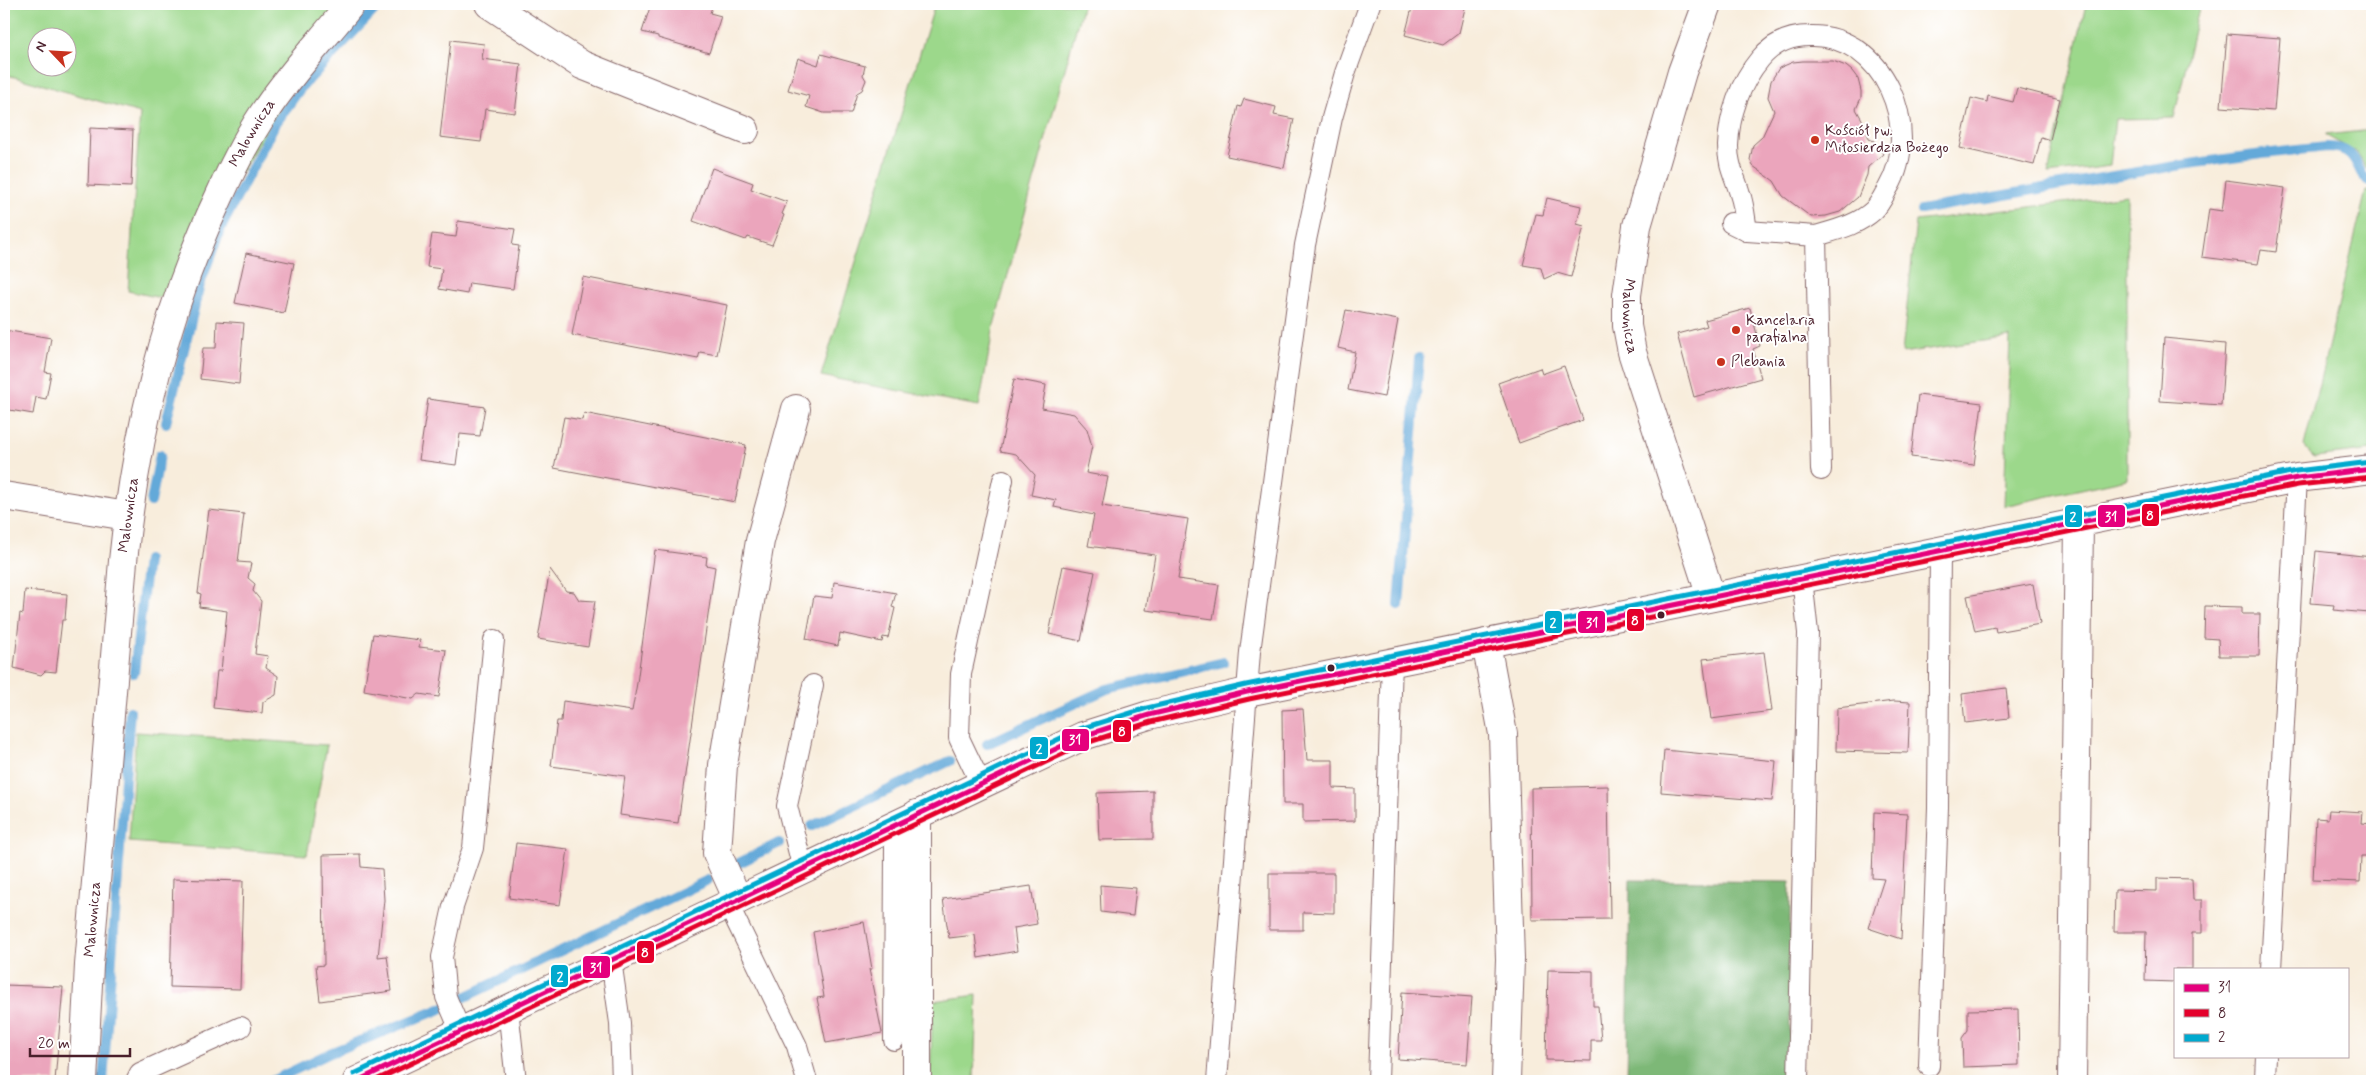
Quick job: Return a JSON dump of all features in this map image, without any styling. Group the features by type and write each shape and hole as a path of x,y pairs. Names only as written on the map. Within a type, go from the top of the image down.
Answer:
{"street":[{"name":"Malownicza","path":"82,1081 89,955 127,516 146,407 158,361 200,237 239,154 267,108 296,69 351,4"},
{"path":"489,4 582,65 745,130"},
{"name":"Malownicza","path":"1707,4 1682,72 1637,226 1627,295 1626,326 1632,352 1711,597"},
{"path":"733,902 717,853 723,765 760,541 796,409"},
{"path":"358,1081 454,1014 508,1010 1083,736 1149,715 1247,692 1392,662 2297,478 2372,469"},
{"path":"4,496 127,516"},
{"path":"2072,1081 2079,522"},
{"path":"1486,643 1503,734 1510,959 1506,1081"},
{"path":"917,814 917,1081"}],"lane":[{"path":"1217,1081 1250,652 1305,245 1332,118 1345,73 1370,4"},
{"path":"1797,36 1818,36 1838,40 1855,49 1873,63 1893,94 1901,120 1902,150 1895,177 1875,209 1860,220 1841,229 1816,236 1739,227 1740,194 1730,169 1728,147 1734,108 1752,68 1776,44 1797,36"},
{"path":"1816,236 1821,470"},
{"path":"2270,968 2297,478"},
{"path":"981,784 959,738 961,674 1003,480"},
{"path":"1929,1066 1938,807 1940,550"},
{"path":"1798,1081 1808,633 1802,578"},
{"path":"454,1014 442,957 453,907 473,848 494,640"},
{"path":"1378,1081 1392,662"},
{"path":"803,869 787,806 813,685"},
{"path":"892,826 895,847 894,1040"},
{"path":"733,902 797,1046 807,1081"},
{"path":"611,960 620,1023 622,1081"},
{"path":"508,1010 516,1081"},
{"path":"136,1081 140,1073 240,1027"},
{"path":"2265,1078 2266,1058"}],"green space":[{"path":"4,4 341,4 166,299 128,291 140,113 4,74"},
{"path":"935,4 1083,4 994,325 979,406 821,376"},
{"path":"2086,4 2200,4 2174,118 2115,119 2110,166 2048,174"},
{"path":"2372,130 2372,170 2367,169 2356,152 2325,135"},
{"path":"2366,191 2372,192 2372,450 2314,457 2304,446"},
{"path":"2127,195 2127,479 2004,506 2010,337 1902,353 1916,221"},
{"path":"136,732 327,745 307,855 129,842"},
{"path":"1630,880 1790,882 1790,1081 1627,1081"},
{"path":"977,995 974,1081 930,1081 933,1001"}],"building":[{"path":"651,4 713,4 710,13 721,16 709,53 642,32"},
{"path":"1413,4 1466,4 1459,33 1443,45 1405,35"},
{"path":"2227,34 2280,38 2274,111 2221,107"},
{"path":"451,40 484,44 482,59 521,64 515,113 485,109 481,142 440,137"},
{"path":"821,54 865,66 863,75 866,80 862,90 857,93 851,113 824,113 806,107 809,96 788,90 798,58 818,65"},
{"name":"Kościół pw. Miłosierdzia Bożego","path":"1833,61 1846,66 1852,71 1858,79 1861,91 1861,98 1856,109 1864,123 1869,139 1874,141 1883,154 1868,167 1867,175 1858,197 1840,212 1826,216 1811,217 1783,196 1774,181 1753,166 1750,160 1753,145 1762,137 1774,111 1768,97 1771,81 1779,68 1793,62"},
{"path":"2017,88 2060,99 2050,140 2041,137 2034,165 1960,148 1971,98 1987,102 1988,96 2013,102"},
{"path":"1244,99 1276,107 1274,115 1294,119 1284,168 1227,156 1238,106 1241,107"},
{"path":"90,128 133,130 131,187 88,185"},
{"path":"712,168 753,183 751,189 787,202 772,245 748,237 746,240 693,221"},
{"path":"2226,180 2285,188 2276,252 2261,250 2258,264 2202,257 2209,209 2222,211"},
{"path":"1547,198 1581,206 1577,224 1584,226 1571,277 1557,273 1544,279 1541,268 1523,265 1536,214 1543,215"},
{"path":"458,221 515,229 512,245 519,246 513,289 469,283 467,294 439,289 442,269 427,267 432,234 456,237"},
{"path":"246,253 294,263 284,313 235,303"},
{"path":"583,277 727,305 717,355 700,352 698,359 572,335"},
{"name":"Plebania","path":"1750,308 1760,346 1753,349 1761,378 1694,397 1677,334 1707,326 1705,320"},
{"path":"1346,310 1398,320 1384,397 1348,390 1355,352 1338,348"},
{"path":"217,321 244,323 239,384 200,379 203,348 216,348"},
{"path":"4,330 51,338 45,372 51,373 46,399 36,397 33,414 4,409"},
{"path":"2164,338 2225,344 2221,405 2160,401"},
{"path":"1564,366 1583,420 1519,443 1498,383 1540,368 1542,374"},
{"path":"1014,379 1046,385 1042,408 1074,414 1087,429 1092,446 1086,473 1108,477 1102,506 1188,519 1178,579 1219,585 1213,619 1146,610 1155,555 1088,546 1094,515 1054,507 1056,500 1031,495 1035,475 1016,454 1000,451"},
{"path":"1918,395 1982,403 1974,465 1911,457"},
{"path":"428,399 485,407 480,436 460,434 456,465 419,460"},
{"path":"584,413 746,445 735,502 554,468 564,417 582,420"},
{"path":"209,510 244,514 238,562 251,563 248,578 255,584 253,591 261,601 255,654 268,656 266,668 278,676 276,695 263,702 262,713 213,708 217,671 221,671 227,611 199,607 201,594 198,593"},
{"path":"655,550 707,557 706,565 715,567 678,823 620,815 625,776 551,766 557,721 561,721 563,701 632,711"},
{"path":"2316,551 2372,557 2372,609 2370,609 2370,613 2333,610 2334,605 2311,603"},
{"path":"1063,566 1095,572 1081,641 1049,634"},
{"path":"550,569 566,591 574,592 579,600 595,601 588,647 538,639"},
{"path":"834,582 896,593 892,607 895,608 888,638 883,637 882,642 840,633 838,646 806,639 814,596 832,598"},
{"path":"2033,584 2040,624 1996,632 1995,627 1975,631 1967,596"},
{"path":"25,590 67,594 65,620 62,620 56,672 45,671 41,675 14,668 20,613 23,614"},
{"path":"2205,606 2242,607 2242,614 2260,614 2259,656 2219,656 2218,639 2204,638"},
{"path":"373,634 420,640 419,647 446,650 439,697 419,694 413,699 364,690"},
{"path":"1764,652 1772,711 1711,719 1703,659"},
{"path":"2006,688 2009,718 1965,723 1962,694"},
{"path":"1894,701 1910,702 1908,753 1836,751 1837,708"},
{"path":"1303,709 1307,760 1333,760 1333,788 1355,789 1355,821 1303,822 1303,804 1283,804 1282,710"},
{"path":"1664,750 1776,761 1772,801 1661,792"},
{"path":"1608,786 1610,919 1532,920 1531,788"},
{"path":"1153,791 1153,839 1099,840 1097,793"},
{"path":"2329,810 2363,812 2362,823 2372,824 2372,856 2361,856 2360,882 2313,880 2316,818 2328,819"},
{"path":"1874,812 1907,814 1901,939 1868,928 1884,879 1872,878"},
{"path":"516,843 568,849 560,905 509,898"},
{"path":"360,854 361,867 382,869 384,900 378,957 387,956 392,991 320,1001 316,966 324,965 323,855"},
{"path":"1269,873 1334,873 1334,913 1303,912 1303,930 1269,930"},
{"path":"2157,878 2192,879 2193,900 2202,900 2202,933 2192,933 2192,968 2174,968 2174,982 2145,981 2146,932 2114,932 2115,890 2157,891"},
{"path":"173,879 243,881 240,989 170,987"},
{"path":"1100,885 1136,888 1133,916 1101,912"},
{"path":"1031,886 1037,924 1014,928 1017,951 978,958 975,935 949,938 943,899"},
{"path":"864,922 872,969 869,969 882,1033 826,1043 817,998 824,997 813,932"},
{"path":"1548,970 1593,971 1593,1006 1598,1006 1601,1040 1591,1040 1591,1061 1546,1060"},
{"path":"4,985 63,987 55,1081 4,1081"},
{"path":"1402,992 1472,997 1467,1064 1398,1059"},
{"path":"2018,1009 2019,1065 1963,1067 1962,1038 1968,1030 1968,1010"}],"waterway":[{"path":"166,423 200,284 220,230 274,126 300,89 380,4"},
{"path":"1921,210 2174,166 2327,147 2339,148 2347,152 2366,179 2372,182"},
{"path":"1399,605 1419,358"},
{"path":"151,502 160,455"},
{"path":"134,673 147,560"},
{"path":"987,744 1107,689 1224,662"},
{"path":"103,1081 130,711"},
{"path":"812,826 950,761"},
{"path":"739,863 779,843"},
{"path":"272,1081 330,1053 438,1010 708,880"}],"transit line":[{"name":"2","path":"354,1074 1080,729 1147,708 1246,685 2296,471 2371,462"},
{"name":"31","path":"357,1081 1083,736 1149,715 1247,692 2297,478 2372,469"},
{"name":"8","path":"374,1081 1086,743 1151,722 1249,699 2298,485 2372,477"}],"place":[{"name":"Kościół pw. Miłosierdzia Bożego","path":"1815,140"},
{"name":"Kancelaria parafialna","path":"1736,330"},
{"name":"Plebania","path":"1721,362"}]}
